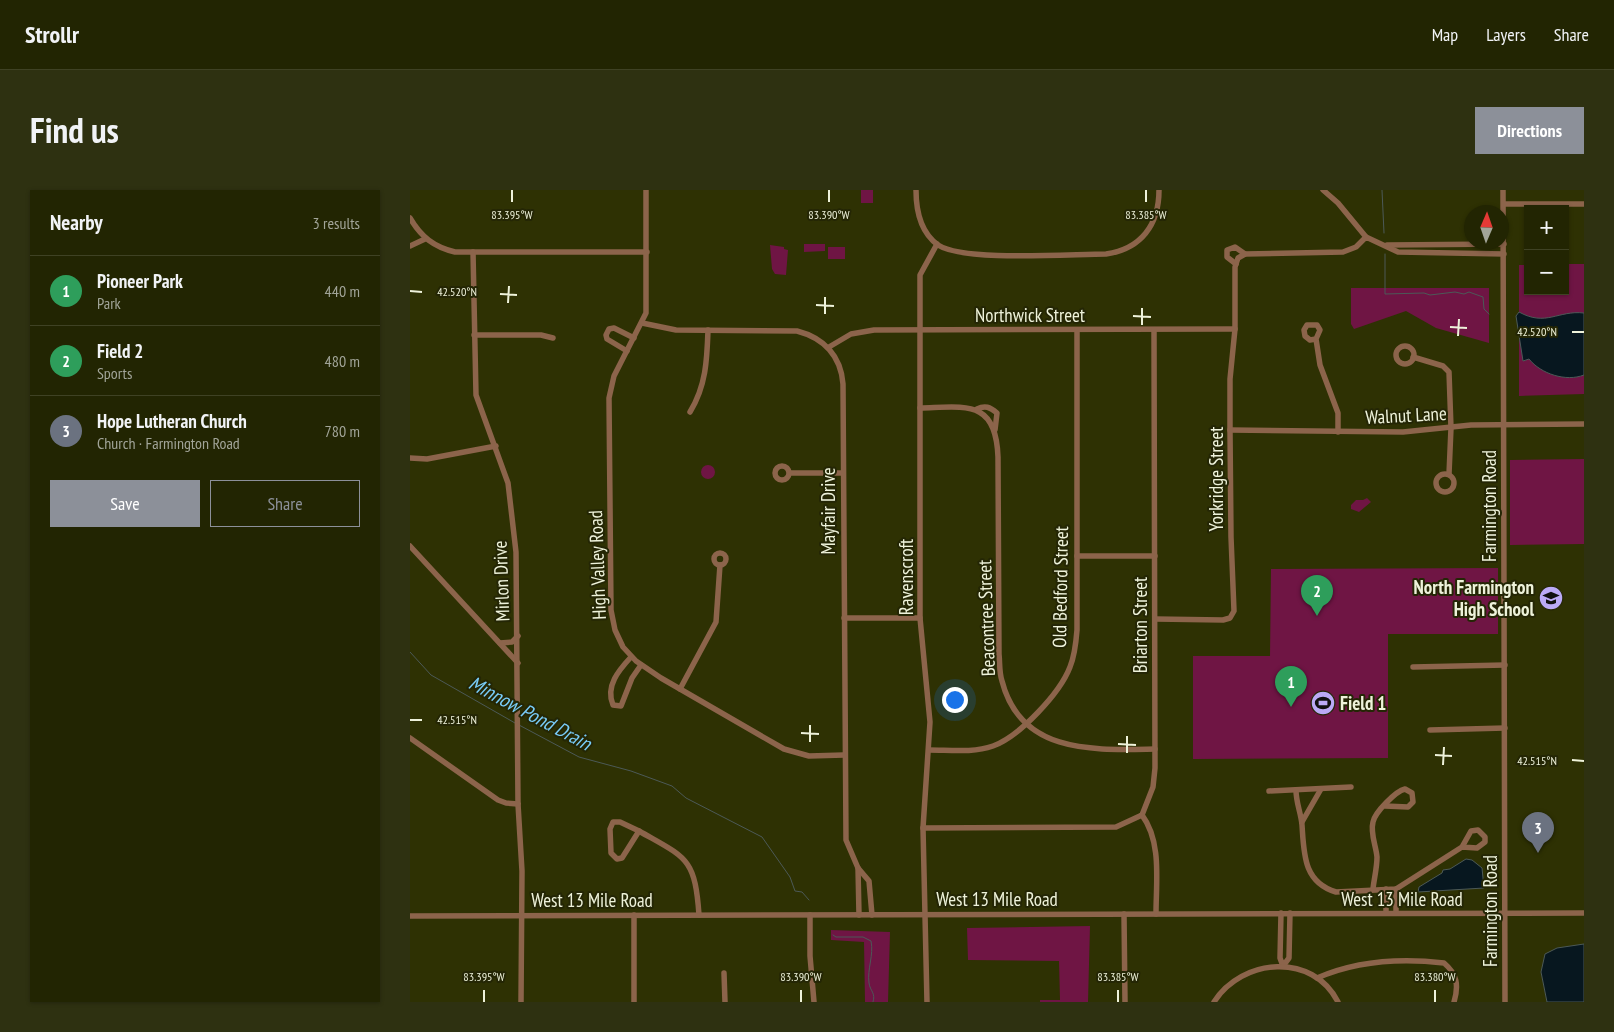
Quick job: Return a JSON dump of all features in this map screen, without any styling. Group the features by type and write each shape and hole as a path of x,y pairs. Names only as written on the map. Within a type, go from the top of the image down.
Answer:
{"street":[{"name":"High Valley Road","path":"646,190 647,307 642,323 614,376 610,398 610,560 612,620 617,637 631,656 641,665 784,748 808,756 844,754"},
{"path":"916,190 920,222 937,244 958,253 975,255 1114,253 1132,247 1151,228 1158,209 1159,190"},
{"path":"1323,190 1338,202 1366,237 1387,245 1398,252 1504,254"},
{"name":"Farmington Road","path":"1503,190 1504,204"},
{"path":"1504,204 1584,204"},
{"path":"411,223 425,239 442,249 473,252 647,252"},
{"name":"Yorkridge Street","path":"1155,619 1223,620 1230,618 1234,611 1231,537 1230,380 1235,329 1236,264 1227,257 1227,250 1235,247 1245,254 1343,252 1356,247 1366,237"},
{"path":"410,246 425,239"},
{"name":"Ravenscroft","path":"927,999 923,914 923,799 929,750 929,713 920,618 920,275 937,244"},
{"path":"1436,244 1436,253"},
{"path":"1387,245 1464,244"},
{"name":"Farmington Road","path":"1504,250 1504,914 1506,1002"},
{"name":"Mirlon Drive","path":"473,252 476,395 496,446 508,483 512,505 518,636 518,804 523,916 521,1002"},
{"path":"1236,264 1238,258 1245,254"},
{"path":"642,323 676,330 797,331 814,337 829,347"},
{"path":"627,351 606,339 609,329 614,328 634,338"},
{"name":"Northwick Street","path":"829,347 839,339 859,332 920,330 1235,329"},
{"path":"690,412 702,389 707,366 708,330"},
{"name":"Old Bedford Street","path":"929,750 986,748 1001,742 1026,723 1047,703 1070,669 1075,651 1077,630 1077,330"},
{"name":"Briarton Street","path":"1142,815 1153,787 1155,749 1154,330"},
{"path":"474,335 540,335 553,338"},
{"path":"1316,339 1324,379 1338,413 1338,432"},
{"name":"Mayfair Drive","path":"829,347 839,364 843,379 846,840 858,868 869,881 872,914"},
{"path":"1413,357 1443,366 1449,372 1451,428 1449,474"},
{"name":"Beacontree Street","path":"920,408 966,407 977,410 984,407 991,408 997,413 998,423 995,430 998,458 999,654 1002,681 1014,708 1026,723 1053,740 1071,746 1090,750 1155,749"},
{"path":"977,410 995,430"},
{"name":"Walnut Lane","path":"1230,430 1403,432 1471,425 1584,424"},
{"path":"410,458 428,459 496,446"},
{"path":"790,473 843,473"},
{"path":"410,546 518,663"},
{"path":"1077,556 1155,556"},
{"path":"680,689 716,622 720,566"},
{"path":"844,618 920,618"},
{"path":"500,643 508,643 518,636"},
{"path":"631,656 618,672 613,682 610,698 613,705 621,706 632,678 641,665"},
{"path":"1413,667 1505,665"},
{"path":"1430,730 1505,728"},
{"path":"410,738 498,800 518,804"},
{"path":"1269,791 1352,786"},
{"path":"1302,822 1321,789"},
{"path":"1373,889 1377,859 1372,828 1373,820 1385,806 1399,791 1405,789 1412,793 1413,802 1408,807 1385,806"},
{"path":"1296,790 1296,802 1302,822 1303,854 1306,864 1323,886 1336,892 1396,889 1462,847"},
{"path":"923,828 1116,827 1142,815 1152,831 1156,849 1156,914"},
{"path":"638,831 625,855 617,859 612,856 610,829 613,822 620,822 638,831 671,850 692,869 697,883 699,915"},
{"name":"Mayfair Drive","path":"858,868 859,915"},
{"path":"1386,889 1386,914"},
{"path":"1396,889 1396,913"},
{"path":"1281,913 1280,958 1283,966"},
{"path":"1283,966 1289,958 1290,913"},
{"name":"West 13 Mile Road","path":"410,916 1584,913"},
{"path":"1124,914 1125,1002"},
{"path":"634,915 634,1002"},
{"path":"810,915 810,956 814,1002"},
{"path":"1317,978 1340,968 1365,963 1444,963 1453,970 1457,978 1454,1002"},
{"path":"1214,1002 1230,984 1243,974 1283,966 1317,978 1334,993 1338,1002"},
{"path":"724,973 725,1002"},
{"path":"920,1002 927,999"}],"shaded area":[{"path":"861,190 873,190 873,203 861,203"},
{"path":"804,244 825,244 825,251 804,252"},
{"path":"770,245 784,247 784,249 788,250 786,275 775,274 772,269"},
{"path":"828,247 845,247 845,259 828,259"},
{"path":"1569,264 1584,264 1584,394 1519,396 1519,265 1524,265 1524,295 1569,295"},
{"path":"1351,288 1489,288 1489,343 1436,328 1406,311 1354,329 1351,324"},
{"path":"1584,459 1584,544 1510,545 1510,460"},
{"path":"705,465 711,465 715,472 711,479 705,479 701,475 701,469"},
{"path":"1367,498 1371,502 1359,512 1351,509 1351,505 1356,500"},
{"path":"1498,568 1498,634 1388,634 1388,758 1193,759 1193,656 1270,656 1271,569"},
{"path":"1090,926 1088,1002 1040,1002 1040,1000 1060,1000 1059,961 968,960 967,928"},
{"path":"831,930 890,932 888,1002 865,1002 864,942 831,940"}],"water":[{"path":"1519,312 1537,318 1584,313 1584,375 1570,378 1562,377 1540,369 1529,359 1523,361 1516,316"},
{"path":"1466,859 1472,860 1482,868 1484,888 1418,892 1419,887 1442,873 1443,870 1450,869"},
{"path":"1584,944 1584,1002 1547,1002 1541,972 1545,954 1557,948"}],"waterway":[{"path":"1382,190 1384,233"},
{"path":"1385,254 1385,294 1424,293 1430,295 1455,292 1464,294 1469,292 1483,297 1484,309 1489,314"},
{"name":"Minnow Pond Drain","path":"410,652 431,675 515,723"},
{"name":"Minnow Pond Drain","path":"519,725 579,757 631,771 672,786 686,798 762,837 790,877 795,891 802,892 809,900"},
{"name":"Minnow Pond Drain","path":"833,935 836,937 863,937 871,941 872,952 869,978 874,996 873,1002"}],"place":[{"name":"North Farmington High School","path":"1551,598"},
{"name":"Field 2","path":"1317,616"},
{"name":"Field 1","path":"1323,703"},
{"name":"Pioneer Park","path":"1291,707"},
{"name":"Hope Lutheran Church","path":"1538,853"}]}
